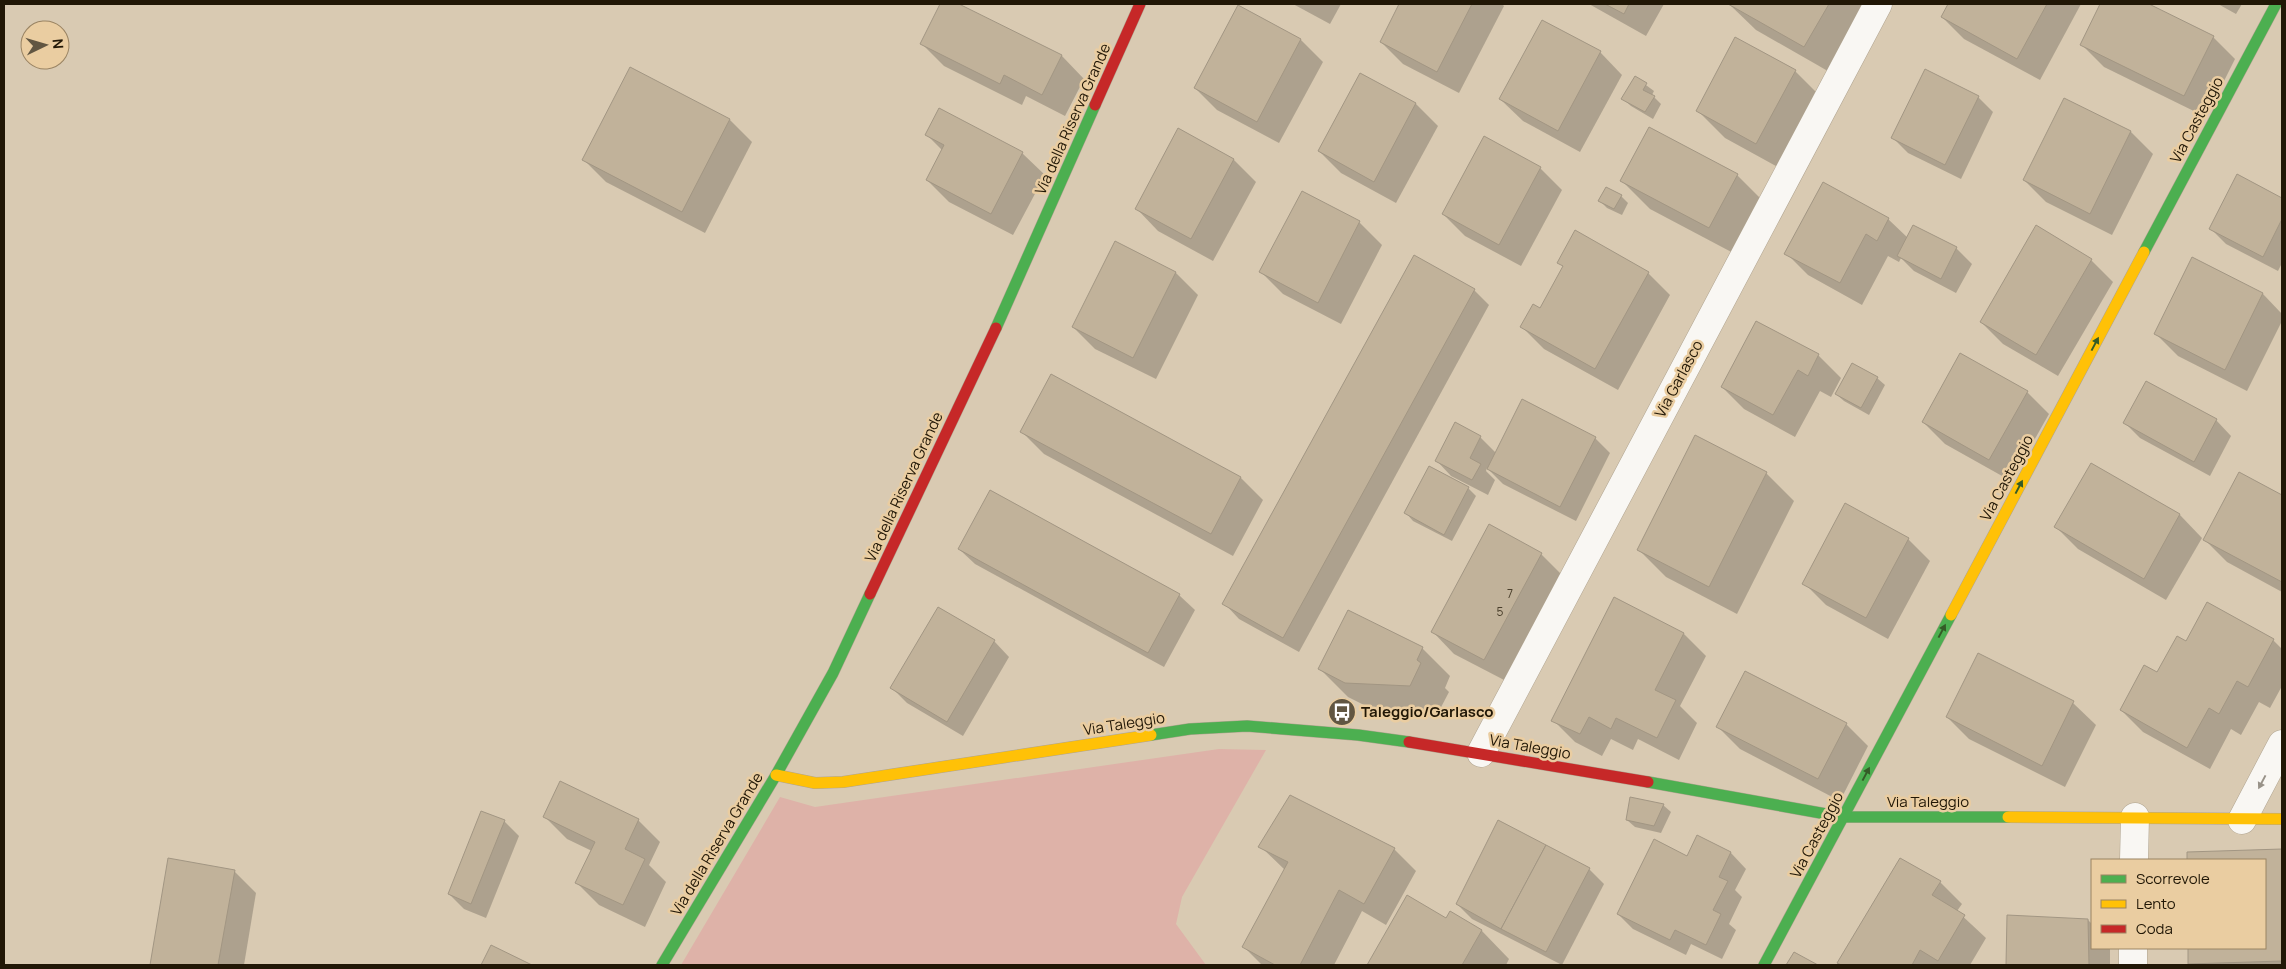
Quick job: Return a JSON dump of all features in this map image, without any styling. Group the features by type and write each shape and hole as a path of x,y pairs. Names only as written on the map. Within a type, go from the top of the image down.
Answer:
{"street":[{"name":"Via della Riserva Grande","path":"662,965 776,775 811,714 843,652 1001,317 1140,4"},
{"name":"Via Garlasco","path":"1481,753 1878,4"},
{"name":"Via Casteggio","path":"1764,965 2276,4"},
{"name":"Via Taleggio","path":"776,775 815,783 842,782 1190,729 1230,726 1358,735 1481,753 1843,817 2282,819"},
{"path":"2242,820 2282,744"},
{"path":"2134,859 2135,817"},
{"path":"2133,949 2133,965"}],"shaded area":[{"path":"1219,749 1266,750 1182,897 1176,924 1206,965 681,965 780,797 815,807"}],"building":[{"path":"940,4 959,4 1062,55 1042,95 1004,75 1000,84 920,44"},
{"path":"1399,4 1472,4 1437,72 1380,42"},
{"path":"1605,4 1629,4 1624,14"},
{"path":"1728,4 1829,4 1804,47"},
{"path":"1948,4 2047,4 2017,59 1941,17"},
{"path":"2100,4 2149,4 2214,36 2184,96 2080,45"},
{"path":"1238,5 1301,39 1257,122 1194,88"},
{"path":"1542,20 1601,51 1558,131 1499,99"},
{"path":"1735,37 1796,70 1756,144 1696,111"},
{"path":"630,67 730,119 682,212 582,160"},
{"path":"1925,69 1979,96 1945,165 1891,138"},
{"path":"1360,73 1416,103 1374,182 1318,151"},
{"path":"1635,76 1647,83 1643,90 1655,96 1645,112 1621,99"},
{"path":"2064,98 2131,131 2090,214 2023,180"},
{"path":"939,108 1023,152 991,214 926,180 944,145 925,135"},
{"path":"1649,127 1738,174 1709,228 1620,181"},
{"path":"1178,128 1234,159 1191,239 1135,209"},
{"path":"1484,136 1541,167 1499,245 1442,214"},
{"path":"2237,174 2282,198 2282,219 2263,257 2209,229"},
{"path":"1823,182 1889,218 1877,241 1866,234 1840,283 1784,254"},
{"path":"1606,187 1622,195 1614,209 1598,201"},
{"path":"1302,191 1360,221 1318,303 1259,272"},
{"path":"1913,225 1957,247 1941,279 1897,256"},
{"path":"2036,225 2092,259 2036,355 1980,322"},
{"path":"1575,230 1649,272 1595,369 1520,327 1533,304 1540,308 1563,266 1557,263"},
{"path":"1115,241 1176,272 1133,358 1072,327"},
{"path":"1414,255 1475,289 1283,638 1222,604"},
{"path":"2192,257 2263,293 2225,370 2154,334"},
{"path":"1756,321 1819,354 1808,376 1798,370 1773,415 1721,387"},
{"path":"1960,353 2028,391 1989,460 1922,422"},
{"path":"1852,363 1878,377 1861,408 1835,394"},
{"path":"1051,374 1241,477 1211,534 1020,432"},
{"path":"2146,381 2217,419 2194,462 2123,423"},
{"path":"1522,399 1596,437 1560,507 1487,469"},
{"path":"1455,422 1481,436 1470,458 1481,464 1472,480 1435,461"},
{"path":"1695,435 1767,472 1709,587 1637,550"},
{"path":"2091,463 2180,514 2144,579 2054,527"},
{"path":"1429,466 1469,487 1444,535 1404,513"},
{"path":"2239,472 2282,495 2282,582 2203,540"},
{"path":"990,490 1180,594 1148,653 958,549"},
{"path":"1845,503 1909,538 1866,618 1802,584"},
{"path":"1489,524 1542,553 1484,660 1431,632"},
{"path":"1614,597 1684,633 1655,690 1676,700 1657,738 1616,718 1611,729 1589,717 1580,734 1551,721"},
{"path":"2207,602 2274,639 2248,687 2237,681 2219,714 2209,708 2187,748 2120,710 2144,665 2157,672 2177,636 2186,641"},
{"path":"938,607 995,640 947,722 890,688"},
{"path":"1348,610 1423,647 1417,660 1421,663 1410,686 1345,683 1318,669"},
{"path":"1978,653 2074,701 2042,766 1946,717"},
{"path":"1745,671 1847,723 1818,779 1716,727"},
{"path":"560,781 639,819 625,849 645,859 623,905 575,883 595,842 543,817"},
{"path":"1290,795 1395,848 1364,904 1339,890 1300,965 1275,965 1242,947 1288,862 1258,847"},
{"path":"1630,797 1664,804 1654,826 1626,820"},
{"path":"481,811 505,820 471,904 448,894"},
{"path":"1498,820 1546,845 1501,929 1456,904"},
{"path":"1697,835 1731,852 1719,877 1728,881 1713,910 1721,914 1706,945 1675,930 1670,940 1617,914 1654,839 1687,856"},
{"path":"1546,845 1590,868 1546,952 1501,929"},
{"path":"2282,849 2282,961 2188,964 2188,949 2266,949 2266,859 2187,859 2187,852"},
{"path":"168,858 235,870 218,965 150,965"},
{"path":"1900,858 1941,881 1932,895 1965,915 1938,961 1920,950 1912,965 1841,965 1837,963"},
{"path":"1407,895 1446,918 1450,911 1482,930 1462,965 1367,965"},
{"path":"2007,915 2088,919 2089,965 2006,965"},
{"path":"491,945 532,965 481,965"},
{"path":"1794,952 1818,965 1786,965"}],"traffic: fast":[{"path":"2144,252 2276,4"},
{"path":"996,328 1095,105"},
{"path":"662,965 776,775 833,673 870,594"},
{"path":"1764,965 1951,615"},
{"path":"1151,735 1190,729 1247,726 1358,735 1409,742"},
{"path":"1648,782 1843,817 2008,817"}],"traffic: slow":[{"path":"1951,615 2144,252"},
{"path":"776,775 815,783 843,782 1151,735"},
{"path":"2008,817 2282,819"}],"traffic: jam":[{"path":"1095,105 1140,4"},
{"path":"870,594 996,328"},
{"path":"1409,742 1648,782"}],"place":[{"name":"Taleggio/Garlasco","path":"1342,712"}]}
